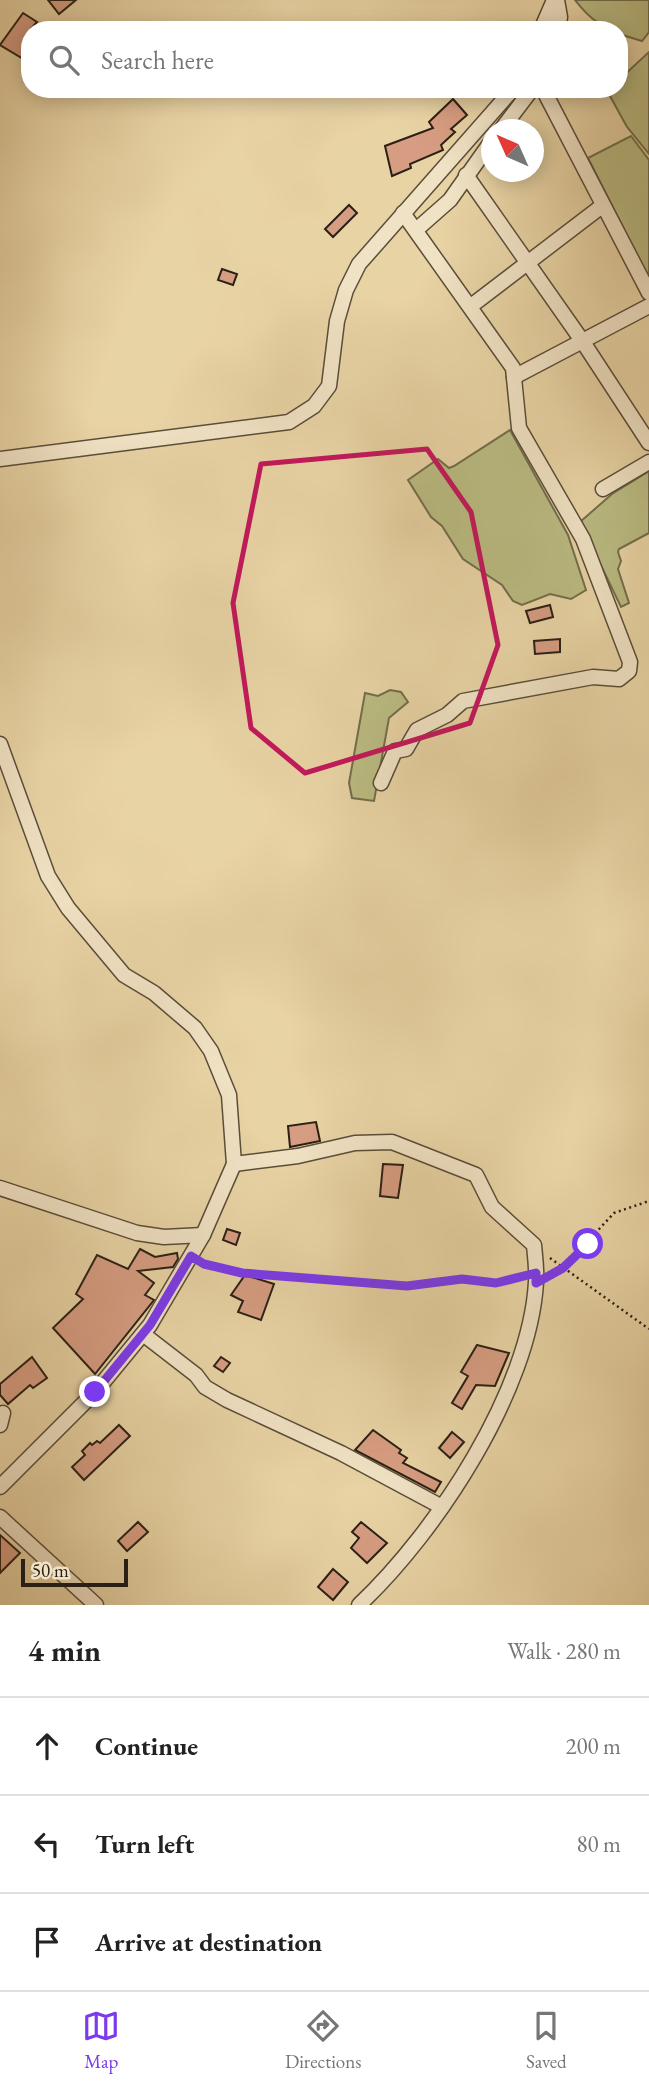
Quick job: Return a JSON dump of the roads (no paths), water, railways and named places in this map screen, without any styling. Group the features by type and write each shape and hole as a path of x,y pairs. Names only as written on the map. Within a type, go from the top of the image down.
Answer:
{"street":[{"path":"546,21 556,0"},
{"path":"556,0 559,21"},
{"path":"0,459 238,431 289,422 314,406 329,386 337,321 346,290 359,264 505,98"},
{"path":"509,119 525,98"},
{"path":"548,98 649,293"},
{"path":"416,230 450,200 481,156"},
{"path":"466,175 583,342 649,443"},
{"path":"471,306 602,205"},
{"path":"381,783 395,751 406,749 416,730 447,715 463,701 593,677 619,679 629,671 630,662 583,539 519,428 513,368 403,213"},
{"path":"514,377 649,306"},
{"path":"604,489 649,462"},
{"path":"0,744 48,876 68,908 124,975 154,993 195,1028 212,1051 229,1095 234,1164 203,1235 143,1334 95,1392 0,1487"},
{"path":"234,1164 298,1156 355,1143 392,1142 476,1175 492,1206 534,1245 536,1278 526,1333 495,1415 468,1468 442,1507 396,1571 359,1605"},
{"path":"0,1188 137,1233 164,1237 203,1235"},
{"path":"143,1334 196,1375 205,1387 227,1400 264,1414 341,1452 442,1507"},
{"path":"0,1517 96,1605"}]}
